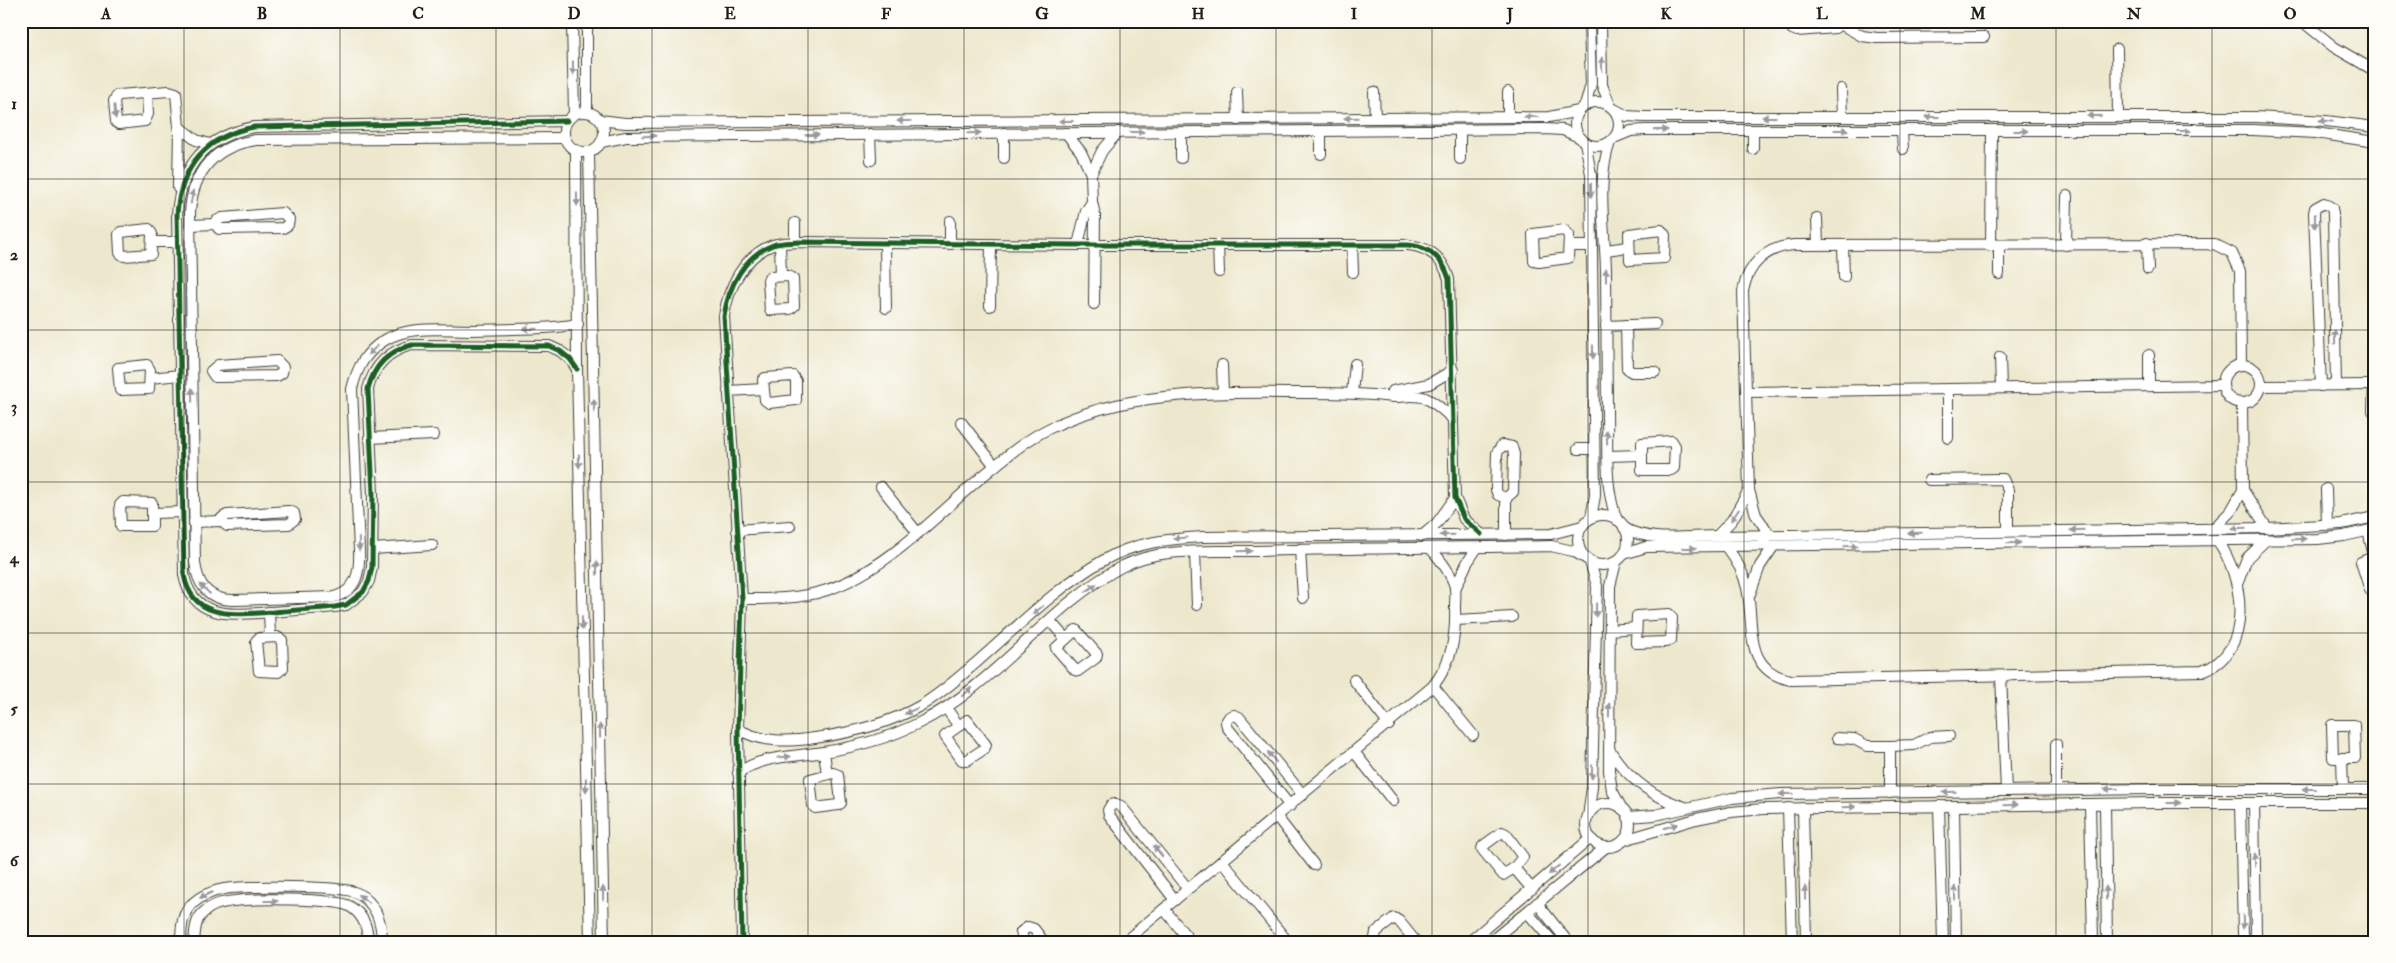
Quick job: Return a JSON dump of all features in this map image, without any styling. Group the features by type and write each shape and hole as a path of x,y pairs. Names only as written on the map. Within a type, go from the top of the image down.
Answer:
{"street":[{"path":"572,21 571,118 564,129 564,138 576,151 589,152 601,142 626,137 1549,129 1563,130 1583,140 1600,145 1638,130 2284,131 2375,142"},
{"path":"586,21 587,112"},
{"path":"1589,21 1591,84 1575,124 1583,140 1591,174 1594,449 1594,502 1591,518"},
{"path":"1602,21 1602,85 1619,124 1612,140 1603,173 1606,250 1608,456 1610,498 1617,520 1624,528 1638,534 1657,536 2267,528 2327,525 2355,522 2375,517"},
{"path":"1790,21 1790,26 1794,31 1835,28 1843,23 1862,36 1877,38 1984,37"},
{"path":"2302,21 2341,52 2375,71"},
{"path":"2117,49 2118,116"},
{"path":"1841,89 1842,117"},
{"path":"148,93 169,91 176,93 179,127 177,242 182,512 186,584 196,600 204,606 222,614 335,608 346,605 363,592 369,581 373,549 367,404 370,379 384,359 402,348 419,345 537,345 560,351 570,358 577,369"},
{"path":"1237,92 1238,120"},
{"path":"1374,92 1374,118"},
{"path":"1508,92 1508,116"},
{"path":"587,112 600,120 625,123 1549,117 1582,108 1595,102 1636,117 2149,116 2291,118 2375,127"},
{"path":"178,198 189,168 210,144 239,130 571,118 587,112"},
{"path":"2149,116 2149,131"},
{"path":"1549,117 1549,129"},
{"path":"1280,119 1280,132"},
{"path":"600,120 604,131 601,142"},
{"path":"922,121 922,134"},
{"path":"394,124 394,139"},
{"path":"179,127 196,140 210,144"},
{"path":"1460,130 1460,159"},
{"path":"1753,130 1753,149"},
{"path":"1321,131 1322,154"},
{"path":"1902,131 1903,148"},
{"path":"1992,131 1995,246 1999,274"},
{"path":"1091,174 1102,152 1118,132"},
{"path":"1181,132 1181,158"},
{"path":"1004,133 1004,158"},
{"path":"1066,133 1081,152 1091,174 1092,202 1095,210 1094,304"},
{"path":"870,134 871,160"},
{"path":"564,138 256,140 228,147 215,156 204,168 191,196 190,225 194,562 197,579 208,593 216,598 233,600 334,597 348,590 354,584 360,567 352,390 355,375 362,361 373,348 386,340 411,331 537,329 578,324"},
{"path":"576,151 577,369 590,942"},
{"path":"589,152 604,942"},
{"path":"2066,245 2067,196"},
{"path":"1078,246 1086,210 1092,202"},
{"path":"2321,386 2314,213 2319,204 2324,203 2332,208 2333,214 2336,385"},
{"path":"283,214 289,219 286,227 219,229 215,224 218,218 252,215 283,214"},
{"path":"252,215 253,229"},
{"path":"1818,218 1818,245"},
{"path":"950,220 950,244"},
{"path":"795,223 795,242"},
{"path":"190,225 215,224"},
{"path":"152,242 177,242"},
{"path":"742,942 738,729 742,600 724,316 731,288 753,258 763,250 780,244 795,242 1078,246 1352,245 1415,246 1428,250 1439,260 1449,279 1455,498 1464,519 1481,534"},
{"path":"2147,243 2148,269"},
{"path":"780,244 781,276"},
{"path":"885,244 886,308"},
{"path":"990,306 991,244"},
{"path":"1770,535 1756,515 1749,490 1743,299 1747,275 1763,256 1778,248 1818,245 2214,244 2226,249 2236,258 2240,270 2241,365"},
{"path":"1218,245 1219,272"},
{"path":"1352,245 1353,272"},
{"path":"1843,245 1844,277"},
{"path":"1570,246 1592,246"},
{"path":"1606,250 1628,247"},
{"path":"1606,326 1655,324"},
{"path":"1626,325 1627,369 1632,372 1656,372"},
{"path":"2000,356 2001,388"},
{"path":"2149,356 2149,386"},
{"path":"192,372 211,371 218,365 277,361 283,367 282,373 277,376 215,377 211,371"},
{"path":"1352,393 1354,364"},
{"path":"1222,365 1223,393"},
{"path":"2241,365 2254,369 2260,376 2262,386 2255,398 2242,403 2229,398 2223,385 2228,371 2241,365"},
{"path":"1389,394 1392,391 1429,384 1452,370"},
{"path":"150,378 180,376"},
{"path":"1746,392 2223,385"},
{"path":"2262,386 2374,385 2373,412"},
{"path":"1948,388 1948,438"},
{"path":"728,391 763,389"},
{"path":"742,600 797,596 838,586 873,567 995,466 1046,430 1091,412 1167,396 1223,393 1352,393 1426,398 1452,420"},
{"path":"2214,528 2231,511 2243,490 2242,403"},
{"path":"181,420 193,420"},
{"path":"961,422 995,466"},
{"path":"369,438 434,435"},
{"path":"1506,498 1498,495 1496,490 1497,453 1499,447 1506,445 1512,447 1514,454 1513,492 1506,498 1506,534"},
{"path":"1578,449 1594,449"},
{"path":"1608,456 1640,455"},
{"path":"1929,480 2002,479 2006,481 2008,490 2008,531"},
{"path":"881,487 917,532"},
{"path":"2326,489 2327,525"},
{"path":"1717,536 1732,520 1749,490"},
{"path":"2243,490 2267,528"},
{"path":"357,495 372,494"},
{"path":"1422,536 1437,522 1455,498"},
{"path":"289,511 295,516 294,521 289,524 224,526 221,521 227,515 289,511"},
{"path":"154,513 182,512"},
{"path":"258,513 259,525"},
{"path":"738,729 751,736 776,741 830,736 871,727 911,711 932,698 1009,633 1092,567 1135,546 1157,541 1203,537 1551,534 1582,526 1591,518 1602,515 1617,520"},
{"path":"194,522 221,521"},
{"path":"737,530 790,526"},
{"path":"1582,526 1578,543 1597,586 1592,787 1587,830 1591,838 1598,844 1606,847 1616,846 1624,840 1713,815 1747,810 2153,803 2375,803"},
{"path":"738,773 751,764 767,759 824,752 876,740 905,730 946,708 1077,598 1122,567 1161,555 1195,552 1300,549 1551,546 1573,551 1587,560 1606,565 1616,562 1624,554 1628,544 1624,528"},
{"path":"2179,528 2179,541"},
{"path":"1624,554 1640,548 2329,538 2371,530 2375,556 2361,562 2370,590 2375,592"},
{"path":"1551,534 1551,546"},
{"path":"1657,536 1658,548"},
{"path":"2237,583 2247,558 2266,539"},
{"path":"1726,547 1741,570 1749,598 1752,640 1757,655 1766,669 1784,679 2001,676 2195,672 2209,668 2226,656 2237,637 2237,583 2232,565 2218,540"},
{"path":"373,549 432,545"},
{"path":"1749,598 1758,572 1773,547"},
{"path":"1124,942 1389,725 1433,686 1449,661 1456,620 1455,589 1447,571 1430,548"},
{"path":"1455,589 1467,563 1477,548"},
{"path":"1300,549 1304,598"},
{"path":"1195,552 1197,605"},
{"path":"1616,562 1610,586 1608,748 1610,781 1625,813 1629,831 1624,840"},
{"path":"233,600 233,614"},
{"path":"269,612 270,638"},
{"path":"1456,620 1512,617"},
{"path":"1050,621 1065,638"},
{"path":"1610,630 1635,628"},
{"path":"1009,633 1021,646"},
{"path":"2001,676 2006,791"},
{"path":"1354,680 1389,725"},
{"path":"1433,686 1472,736"},
{"path":"946,708 958,725"},
{"path":"1290,806 1226,727 1229,717 1234,715 1239,718 1303,795"},
{"path":"1836,738 1854,739 1867,746 1890,746 1914,745 1930,737 1949,736"},
{"path":"1246,752 1259,741"},
{"path":"2056,744 2056,790"},
{"path":"1890,746 1890,793"},
{"path":"1608,748 1621,766 1637,782 1660,798 1686,807"},
{"path":"824,752 827,774"},
{"path":"1355,753 1393,800"},
{"path":"2342,758 2343,788"},
{"path":"1588,817 1594,809 1603,804 1613,804 1625,813 1655,815 1686,807 1756,795 2056,790 2375,788"},
{"path":"2153,789 2153,803"},
{"path":"1816,793 1816,808"},
{"path":"2240,803 2243,934 2247,942"},
{"path":"2252,942 2256,934 2254,803"},
{"path":"2090,804 2093,942"},
{"path":"2104,804 2106,942"},
{"path":"1175,900 1109,816 1108,810 1111,805 1121,806 1188,889"},
{"path":"1939,806 1943,939 1956,939 1954,806"},
{"path":"1788,808 1792,942"},
{"path":"1803,808 1806,942"},
{"path":"1277,817 1314,865"},
{"path":"1127,839 1140,829"},
{"path":"1468,942 1591,838"},
{"path":"1490,942 1606,847"},
{"path":"1222,861 1288,942"},
{"path":"1514,868 1532,889"},
{"path":"181,942 185,913 191,904 212,892 234,888 337,888 358,894 370,903 381,923 382,942"},
{"path":"2242,888 2255,888"},
{"path":"194,942 195,929 199,918 212,907 228,902 273,901 327,901 349,906 364,921 368,942"},
{"path":"1537,904 1568,942"},
{"path":"1164,909 1190,942"},
{"path":"1527,912 1553,942"},
{"path":"1377,942 1375,938 1376,932 1394,918 1399,921 1416,942"},
{"path":"1024,942 1021,932 1028,927 1034,929 1044,942"},
{"path":"2093,930 2106,930"}],"cycle path":[{"path":"567,121 254,127 222,137 199,156 190,167 179,197 177,214 184,575 189,590 197,601 207,608 231,614 335,607 346,605 363,592 369,581 372,567 373,494 368,389 378,366 396,351 412,345 549,346 560,351 570,359 577,369"},
{"path":"742,942 738,729 742,599 724,316 729,294 739,274 746,264 763,250 776,244 800,242 1078,245 1408,245 1422,248 1429,251 1439,260 1449,279 1455,498 1464,519 1481,534"}]}
